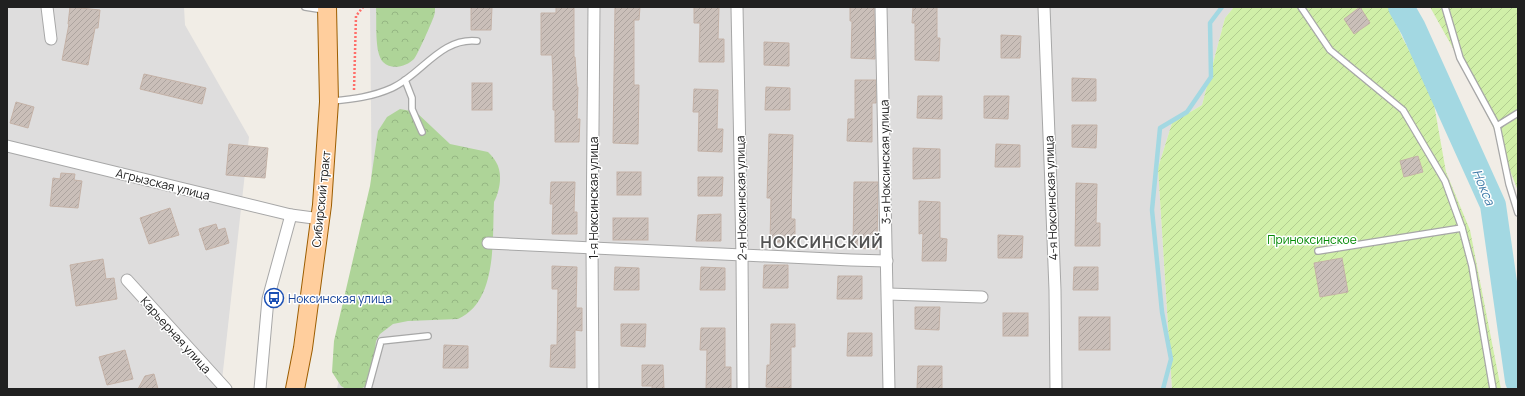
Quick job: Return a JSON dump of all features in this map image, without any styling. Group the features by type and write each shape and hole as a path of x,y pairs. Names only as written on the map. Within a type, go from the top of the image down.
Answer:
{"main road":[{"name":"Сибирский тракт","path":"295,389 303,348 321,219 329,102 327,9"}],"street":[{"path":"47,7 51,39"},
{"name":"1-я Ноксинская улица","path":"593,389 592,247 594,7"},
{"name":"2-я Ноксинская улица","path":"737,7 743,389"},
{"name":"3-я Ноксинская улица","path":"881,7 889,389"},
{"name":"4-я Ноксинская улица","path":"1044,7 1055,290 1056,389"},
{"name":"Агрызская улица","path":"7,146 291,215 321,219"},
{"path":"260,389 268,299 291,215"},
{"path":"488,243 592,247 742,256 887,261"},
{"name":"Карьерная улица","path":"127,280 174,334 226,389"},
{"path":"888,294 982,297"}],"lane":[{"path":"305,7 327,9"},
{"path":"1301,7 1330,50 1403,110 1445,181 1462,228 1472,266 1493,389"},
{"path":"1445,7 1460,58 1497,126 1509,184 1518,213"},
{"path":"329,102 367,97 392,88 405,80 446,48 466,40 477,41"},
{"path":"405,80 412,98 412,109 422,132"},
{"path":"1497,126 1518,113"},
{"path":"1318,251 1462,228"},
{"path":"368,389 381,341 428,336"}],"path":[{"path":"354,98 356,16 363,7"}],"shaded area":[{"path":"7,7 184,7 185,25 249,137 221,389 7,389"},
{"path":"370,7 1234,7 1225,18 1202,105 1172,123 1158,168 1172,389 337,389 372,211"}],"green space":[{"path":"376,7 435,7 435,13 428,31 419,51 411,62 395,67 387,65 383,62 378,51 377,44"},
{"name":"Приноксинское","path":"1234,7 1390,7 1402,37 1432,93 1446,172 1470,230 1501,389 1172,389 1158,168 1172,123 1202,105 1225,18"},
{"path":"1430,7 1518,7 1518,191 1493,127 1459,59"},
{"path":"400,109 416,112 450,144 488,152 498,166 500,182 498,193 494,202 490,268 486,284 480,298 471,310 458,319 408,321 393,324 380,334 376,341 372,377 369,385 360,389 346,389 341,386 332,372 334,341 370,186 378,131 387,117"}],"building":[{"path":"70,7 100,10 98,28 95,28 88,65 62,60 69,24"},
{"path":"471,7 492,7 491,30 471,30"},
{"path":"556,7 574,7 574,57 578,87 577,119 580,119 579,142 555,142 552,55 541,55 541,13 556,13"},
{"path":"615,7 640,7 639,20 634,20 634,85 639,85 638,144 613,143"},
{"path":"694,7 719,7 718,39 724,39 724,62 699,62 700,23 694,23"},
{"path":"850,7 874,7 875,59 851,58 852,21 850,21"},
{"path":"913,7 937,7 937,38 940,38 939,61 915,60 915,23 912,23"},
{"path":"1360,7 1370,23 1354,34 1344,19"},
{"path":"1001,35 1021,36 1020,58 1001,58"},
{"path":"764,42 789,43 789,66 764,65"},
{"path":"144,74 206,88 202,104 140,89"},
{"path":"1072,78 1096,79 1096,101 1072,101"},
{"path":"855,80 876,80 876,103 872,103 872,142 847,141 848,119 855,119"},
{"path":"472,83 492,83 492,110 472,110"},
{"path":"766,87 790,88 790,110 765,110"},
{"path":"694,89 718,90 717,129 723,129 722,152 698,151 699,112 693,112"},
{"path":"918,96 942,96 942,119 917,118"},
{"path":"984,96 1009,96 1008,119 984,118"},
{"path":"16,102 34,107 28,128 10,123"},
{"path":"1072,125 1097,125 1096,148 1072,147"},
{"path":"769,134 793,135 791,219 795,219 795,242 770,242 771,198 767,198"},
{"path":"229,144 268,148 265,178 226,175"},
{"path":"996,144 1020,145 1020,167 995,167"},
{"path":"913,148 940,149 940,178 913,179"},
{"path":"1418,156 1423,172 1404,177 1400,161"},
{"path":"617,172 641,172 641,195 617,195"},
{"path":"61,173 75,174 74,180 82,181 78,208 50,206 53,178 60,179"},
{"path":"698,177 723,177 722,196 698,196"},
{"path":"551,182 575,182 574,212 577,212 577,234 552,234 553,204 550,204"},
{"path":"854,182 878,182 877,249 853,248"},
{"path":"1076,183 1097,184 1096,223 1100,223 1100,246 1075,246"},
{"path":"919,201 940,202 940,238 947,239 946,261 922,261 923,233 919,234"},
{"path":"170,208 179,235 149,244 140,218"},
{"path":"721,214 721,241 696,241 698,215"},
{"path":"613,218 648,218 648,240 613,240"},
{"path":"216,224 218,230 225,228 229,243 206,250 199,229"},
{"path":"998,235 1023,236 1022,258 998,258"},
{"path":"1342,258 1348,292 1320,297 1314,263"},
{"path":"103,259 106,279 114,278 117,299 76,306 70,265"},
{"path":"764,265 788,265 788,288 763,288"},
{"path":"552,266 577,267 576,308 582,308 582,331 575,330 575,368 550,367 551,345 557,345 558,289 552,289"},
{"path":"615,267 639,268 639,290 614,290"},
{"path":"701,267 725,268 725,290 700,290"},
{"path":"1074,267 1098,267 1098,290 1073,290"},
{"path":"838,276 862,276 862,299 837,299"},
{"path":"915,307 940,307 939,330 915,329"},
{"path":"1003,313 1028,313 1028,336 1003,336"},
{"path":"1079,317 1110,317 1110,350 1079,350"},
{"path":"621,324 646,324 645,347 621,346"},
{"path":"771,324 795,324 795,347 791,347 791,388 766,387 767,365 770,365"},
{"path":"701,328 725,328 725,367 731,367 731,389 706,389 707,350 700,350"},
{"path":"848,333 872,333 872,356 847,356"},
{"path":"444,345 468,346 468,368 443,368"},
{"path":"125,350 133,379 107,385 99,357"},
{"path":"642,365 663,365 664,389 652,389 652,386 642,386"},
{"path":"918,366 942,366 942,389 917,389"},
{"path":"154,374 158,389 138,389 145,376"}],"waterway":[{"path":"1163,389 1171,359 1162,312 1152,210 1160,128 1187,112 1211,77 1210,23 1222,7"},
{"name":"Нокса","path":"1401,7 1413,28 1493,205 1518,381"}],"place":[{"name":"Ноксинская улица","path":"274,298"}],"district":[{"name":"НОКСИНСКИЙ","path":"822,242"}]}
